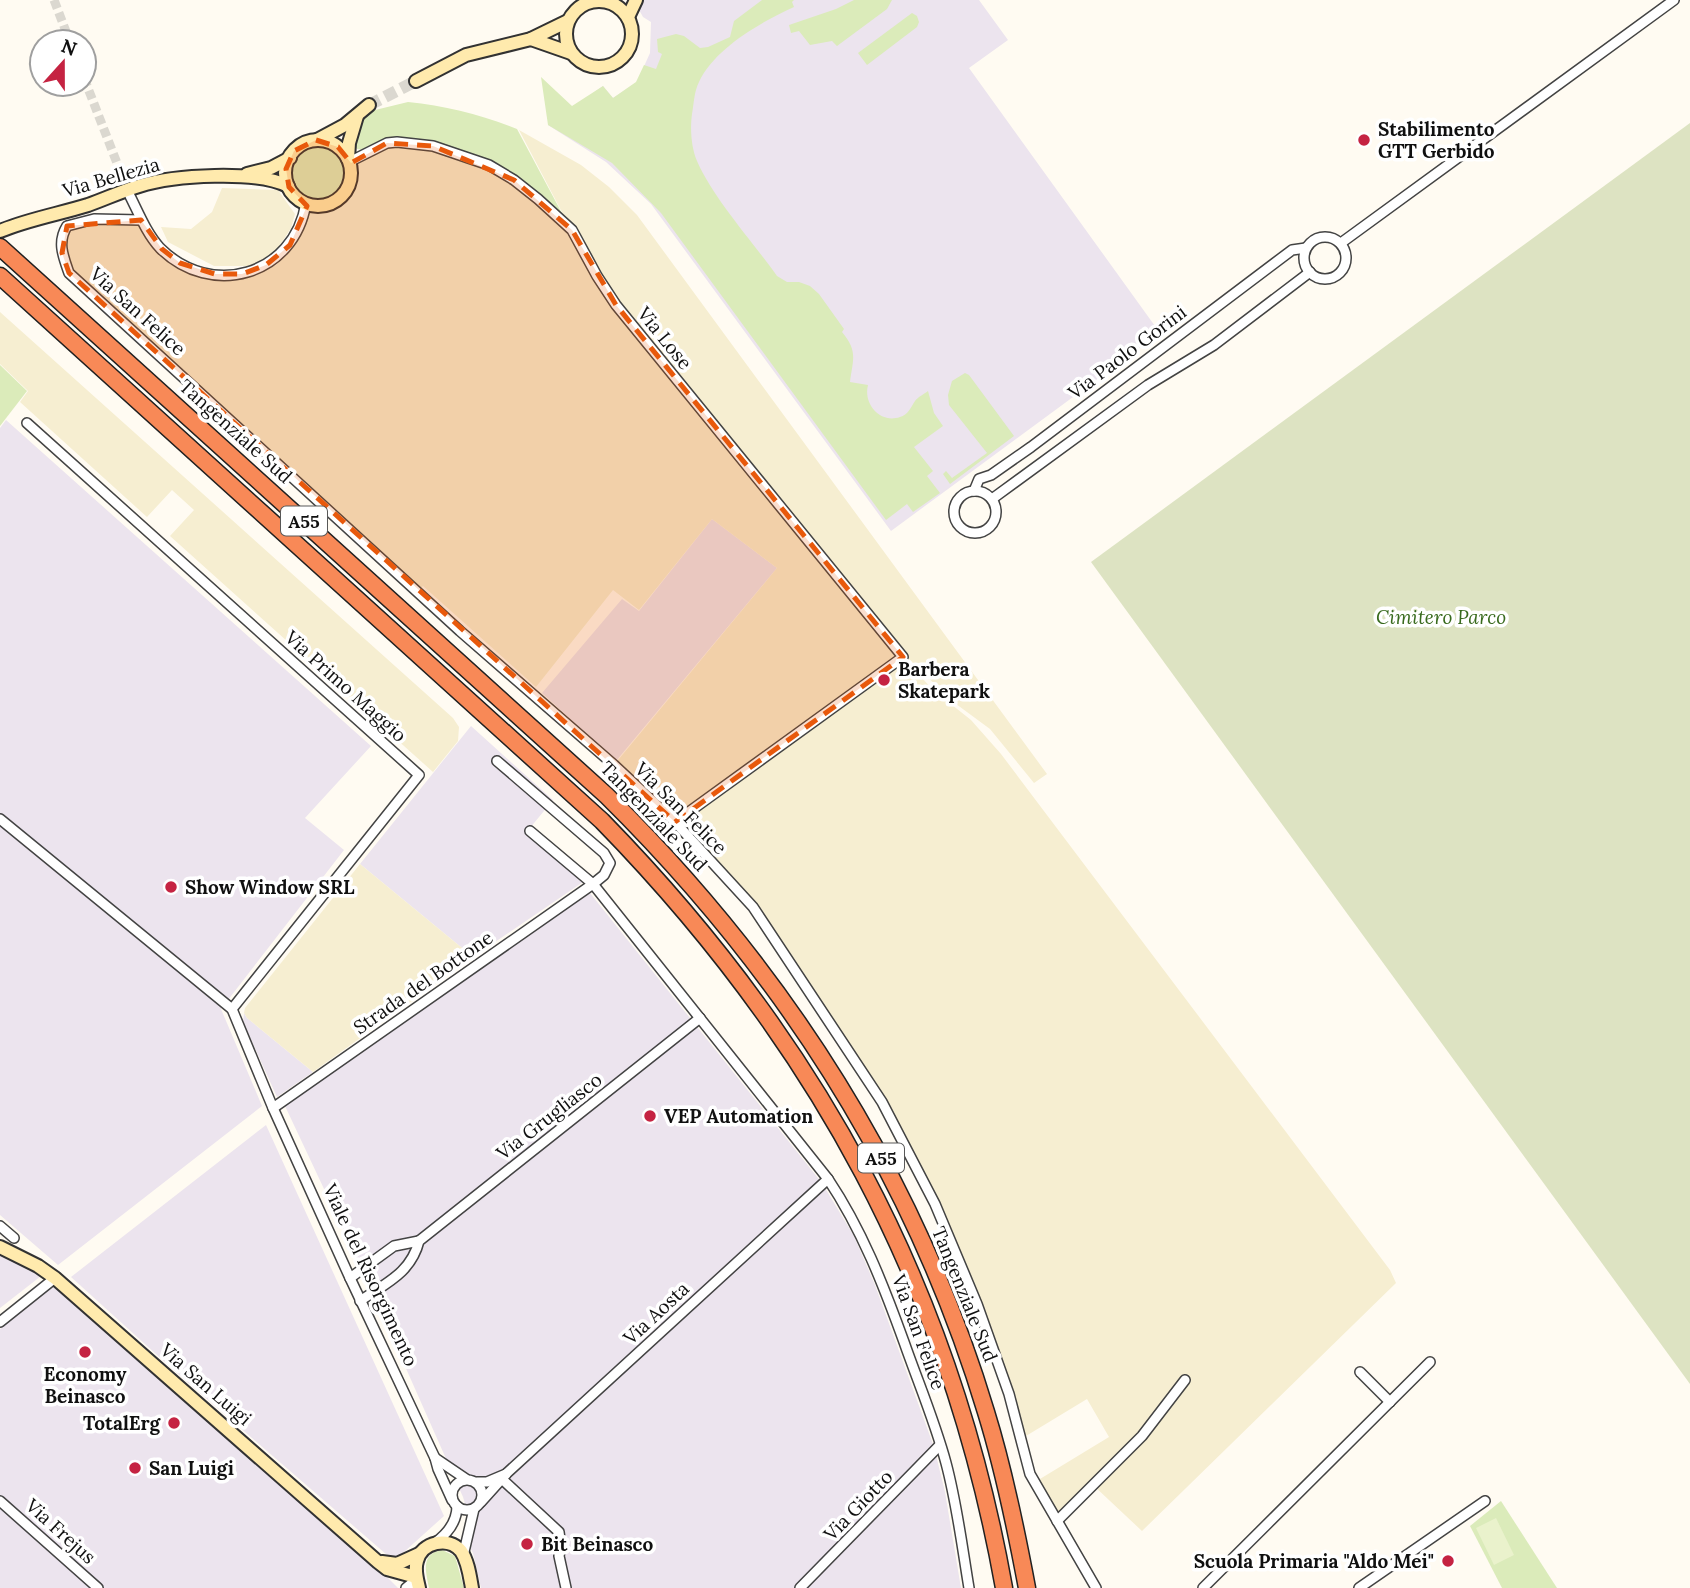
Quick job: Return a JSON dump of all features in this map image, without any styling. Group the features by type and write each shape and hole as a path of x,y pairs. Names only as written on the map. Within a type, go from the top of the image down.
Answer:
{"highway":[{"name":"Tangenziale Sud","path":"0,247 607,796 682,874 768,977 820,1053 874,1143 938,1278 986,1413 1006,1487 1027,1588"},
{"name":"A55","path":"0,276 602,821 663,885 742,981 779,1032 850,1147 915,1282 962,1410 987,1503 1004,1588"}],"street":[{"path":"628,17 636,0"},
{"path":"1306,248 1304,262 1310,272 1323,279 1333,278 1345,266 1346,255 1340,243 1674,0"},
{"path":"531,38 571,53 588,66 599,68 619,61 631,43 632,33 628,17 610,1 586,3 577,9 568,21 565,37 571,53"},
{"path":"416,81 466,55 531,38 568,21"},
{"name":"Via Bellezia","path":"236,177 271,168 290,158 294,151 305,143 333,134 369,105"},
{"name":"Via Bellezia","path":"306,203 328,204 344,193 351,172 349,143 358,116"},
{"path":"316,140 338,146 349,161"},
{"name":"Via Lose","path":"349,161 387,143 433,146 489,165 514,180 562,220 572,230 616,305 903,657 675,822"},
{"path":"130,197 141,220 162,249 180,263 215,275 242,274 266,265 290,245 300,225 306,203 295,196 288,186 286,169 290,158"},
{"name":"Via Bellezia","path":"5,229 87,205 141,185 177,178 269,179 288,186"},
{"name":"Via San Felice","path":"141,220 94,219 67,226 61,243 69,273 460,631 675,822 753,907 882,1102 935,1204 958,1254 1009,1394 1030,1474 1096,1588"},
{"name":"Via Paolo Gorini","path":"974,491 979,479 991,475 1031,447 1292,250 1306,248 1314,239 1322,237 1330,237 1340,243"},
{"name":"Via Paolo Gorini","path":"992,499 1148,385 1214,345 1310,272"},
{"name":"Via Primo Maggio","path":"27,423 419,775 232,1009"},
{"path":"974,491 987,494 992,499 995,515 990,525 975,532 964,529 956,520 955,507 961,496 974,491"},
{"name":"Strada del Bottone","path":"273,1108 607,872 608,859 497,761"},
{"path":"0,819 232,1009 273,1108"},
{"path":"530,831 593,884"},
{"name":"Via San Felice","path":"593,884 828,1179 861,1232 882,1282 940,1445 952,1490 969,1588"},
{"name":"Via Grugliasco","path":"350,1278 394,1246 419,1241 700,1018"},
{"name":"Viale del Risorgimento","path":"273,1108 455,1503"},
{"name":"Via Aosta","path":"477,1505 505,1476 828,1179"},
{"path":"0,1226 14,1238"},
{"name":"Via Grugliasco","path":"360,1301 409,1267 416,1255 419,1241"},
{"name":"Via San Luigi","path":"0,1247 38,1266 55,1278 378,1562 414,1583"},
{"path":"0,1322 55,1278"},
{"path":"1203,1588 1430,1362"},
{"path":"1360,1372 1390,1402"},
{"path":"1057,1521 1135,1444 1185,1380"},
{"name":"Via Giotto","path":"800,1588 940,1445"},
{"path":"435,1458 466,1479 477,1482 482,1489 463,1556"},
{"path":"505,1476 558,1532 561,1546 559,1556 566,1588"},
{"name":"Via Aosta","path":"477,1482 505,1476"},
{"path":"378,1562 397,1564 433,1544 451,1527 456,1514 454,1486 466,1479"},
{"name":"Via Frejus","path":"0,1501 98,1588"},
{"path":"1364,1587 1485,1501"},
{"path":"455,1503 465,1510 477,1505"},
{"path":"433,1544 449,1543 460,1550 472,1588"},
{"path":"414,1583 419,1554"}],"highlighted area":[{"path":"316,140 338,147 351,163 387,143 433,146 514,180 572,230 616,305 903,657 675,822 69,273 62,253 67,226 141,220 162,249 180,263 215,274 242,274 266,265 290,245 307,206 289,187 286,169 294,151"}],"shaded area":[{"path":"641,0 979,0 1008,40 969,68 1160,333 891,531 651,204 606,162 548,125 603,86 613,98 637,82 650,53 651,22 643,17 638,8"},
{"path":"519,130 581,165 609,187 637,215 1047,774 1034,783 990,729 952,701 905,655 619,303 600,275 575,228 565,218"},
{"path":"387,143 414,143 489,165 562,220 597,276 903,657 932,689 971,720 1001,754 1390,1270 1396,1283 1142,1531 1093,1485 1057,1521 1035,1482 1109,1437 1087,1399 1021,1439 977,1304 882,1102 753,907 614,765 777,568 712,519 639,610 613,590 536,687 423,586 418,591 69,273 63,233 77,222 141,220 181,268 193,274 216,280 243,279 257,275 276,265 291,250 301,230 306,203 349,162"},
{"path":"222,188 278,190 295,214 291,228 277,250 253,266 214,266 168,242 161,227 191,229 212,212"},
{"path":"0,312 453,718 459,727 458,741 433,772 170,536 194,510 172,490 147,517 20,402 28,391 0,364"},
{"path":"6,420 371,746 305,818 344,850 221,1009 262,1106 58,1265 0,1215 0,428"},
{"path":"712,519 777,568 616,761 542,693 622,599 639,611"},
{"path":"471,726 553,800 525,834 583,882 473,957 360,864"},
{"path":"360,864 473,957 313,1072 247,1018 245,1008"},
{"path":"590,893 822,1183 854,1236 875,1285 934,1447 945,1492 961,1588 481,1588 473,1553 467,1542 468,1514 463,1497 365,1276 285,1106"},
{"path":"244,1013 313,1072 277,1097 243,1022"},
{"path":"266,1125 444,1516 394,1561 178,1374 71,1277"},
{"path":"0,1255 41,1276 0,1308"},
{"path":"55,1285 398,1588 0,1588 0,1329"}],"green space":[{"path":"762,0 794,0 794,7 740,37 706,70 694,98 691,125 693,150 713,190 777,276 787,282 810,286 844,329 842,332 853,356 850,382 868,385 868,399 875,411 886,418 903,416 916,400 928,391 934,413 943,426 914,447 933,471 927,476 940,493 913,512 907,504 886,520 661,213 612,163 548,125 541,77 572,106 603,86 613,98 636,82 644,65 656,69 662,54 658,52 657,39 676,34 684,36 700,48 708,47 730,37 734,21"},
{"path":"854,0 892,0 887,9 837,46 832,41 810,45 799,31 791,33 789,25"},
{"path":"912,13 917,16 917,27 867,65 858,53"},
{"path":"408,102 464,112 517,129 564,217 515,179 460,151 399,137 384,139 363,150 357,149 354,144 355,125 371,111"},
{"name":"Cimitero Parco","path":"1690,123 1690,1384 1091,562"},
{"path":"312,141 324,141 341,150 348,161 348,185 341,196 324,205 312,205 300,200 291,191 286,179 286,167 291,155 300,146"},
{"path":"0,365 27,391 0,426"},
{"path":"965,373 1014,436 950,484 943,474 946,471 952,478 987,453 949,405 948,395 952,381"},
{"path":"1501,1501 1557,1588 1502,1588 1470,1526"},
{"path":"1496,1518 1514,1555 1494,1565 1476,1528"},
{"path":"442,1550 455,1556 464,1588 429,1588 427,1559"}],"tunnel":[{"path":"54,0 65,28"},
{"path":"369,105 416,81"},
{"path":"92,98 129,194"}],"place":[{"name":"Stabilimento GTT Gerbido","path":"1364,140"},
{"name":"Barbera Skatepark","path":"884,680"},
{"name":"Show Window SRL","path":"171,887"},
{"name":"VEP Automation","path":"650,1116"},
{"name":"Economy Beinasco","path":"85,1352"},
{"name":"TotalErg","path":"174,1423"},
{"name":"San Luigi","path":"135,1468"},
{"name":"Bit Beinasco","path":"527,1544"},
{"name":"Scuola Primaria \"Aldo Mei\"","path":"1448,1561"}]}
